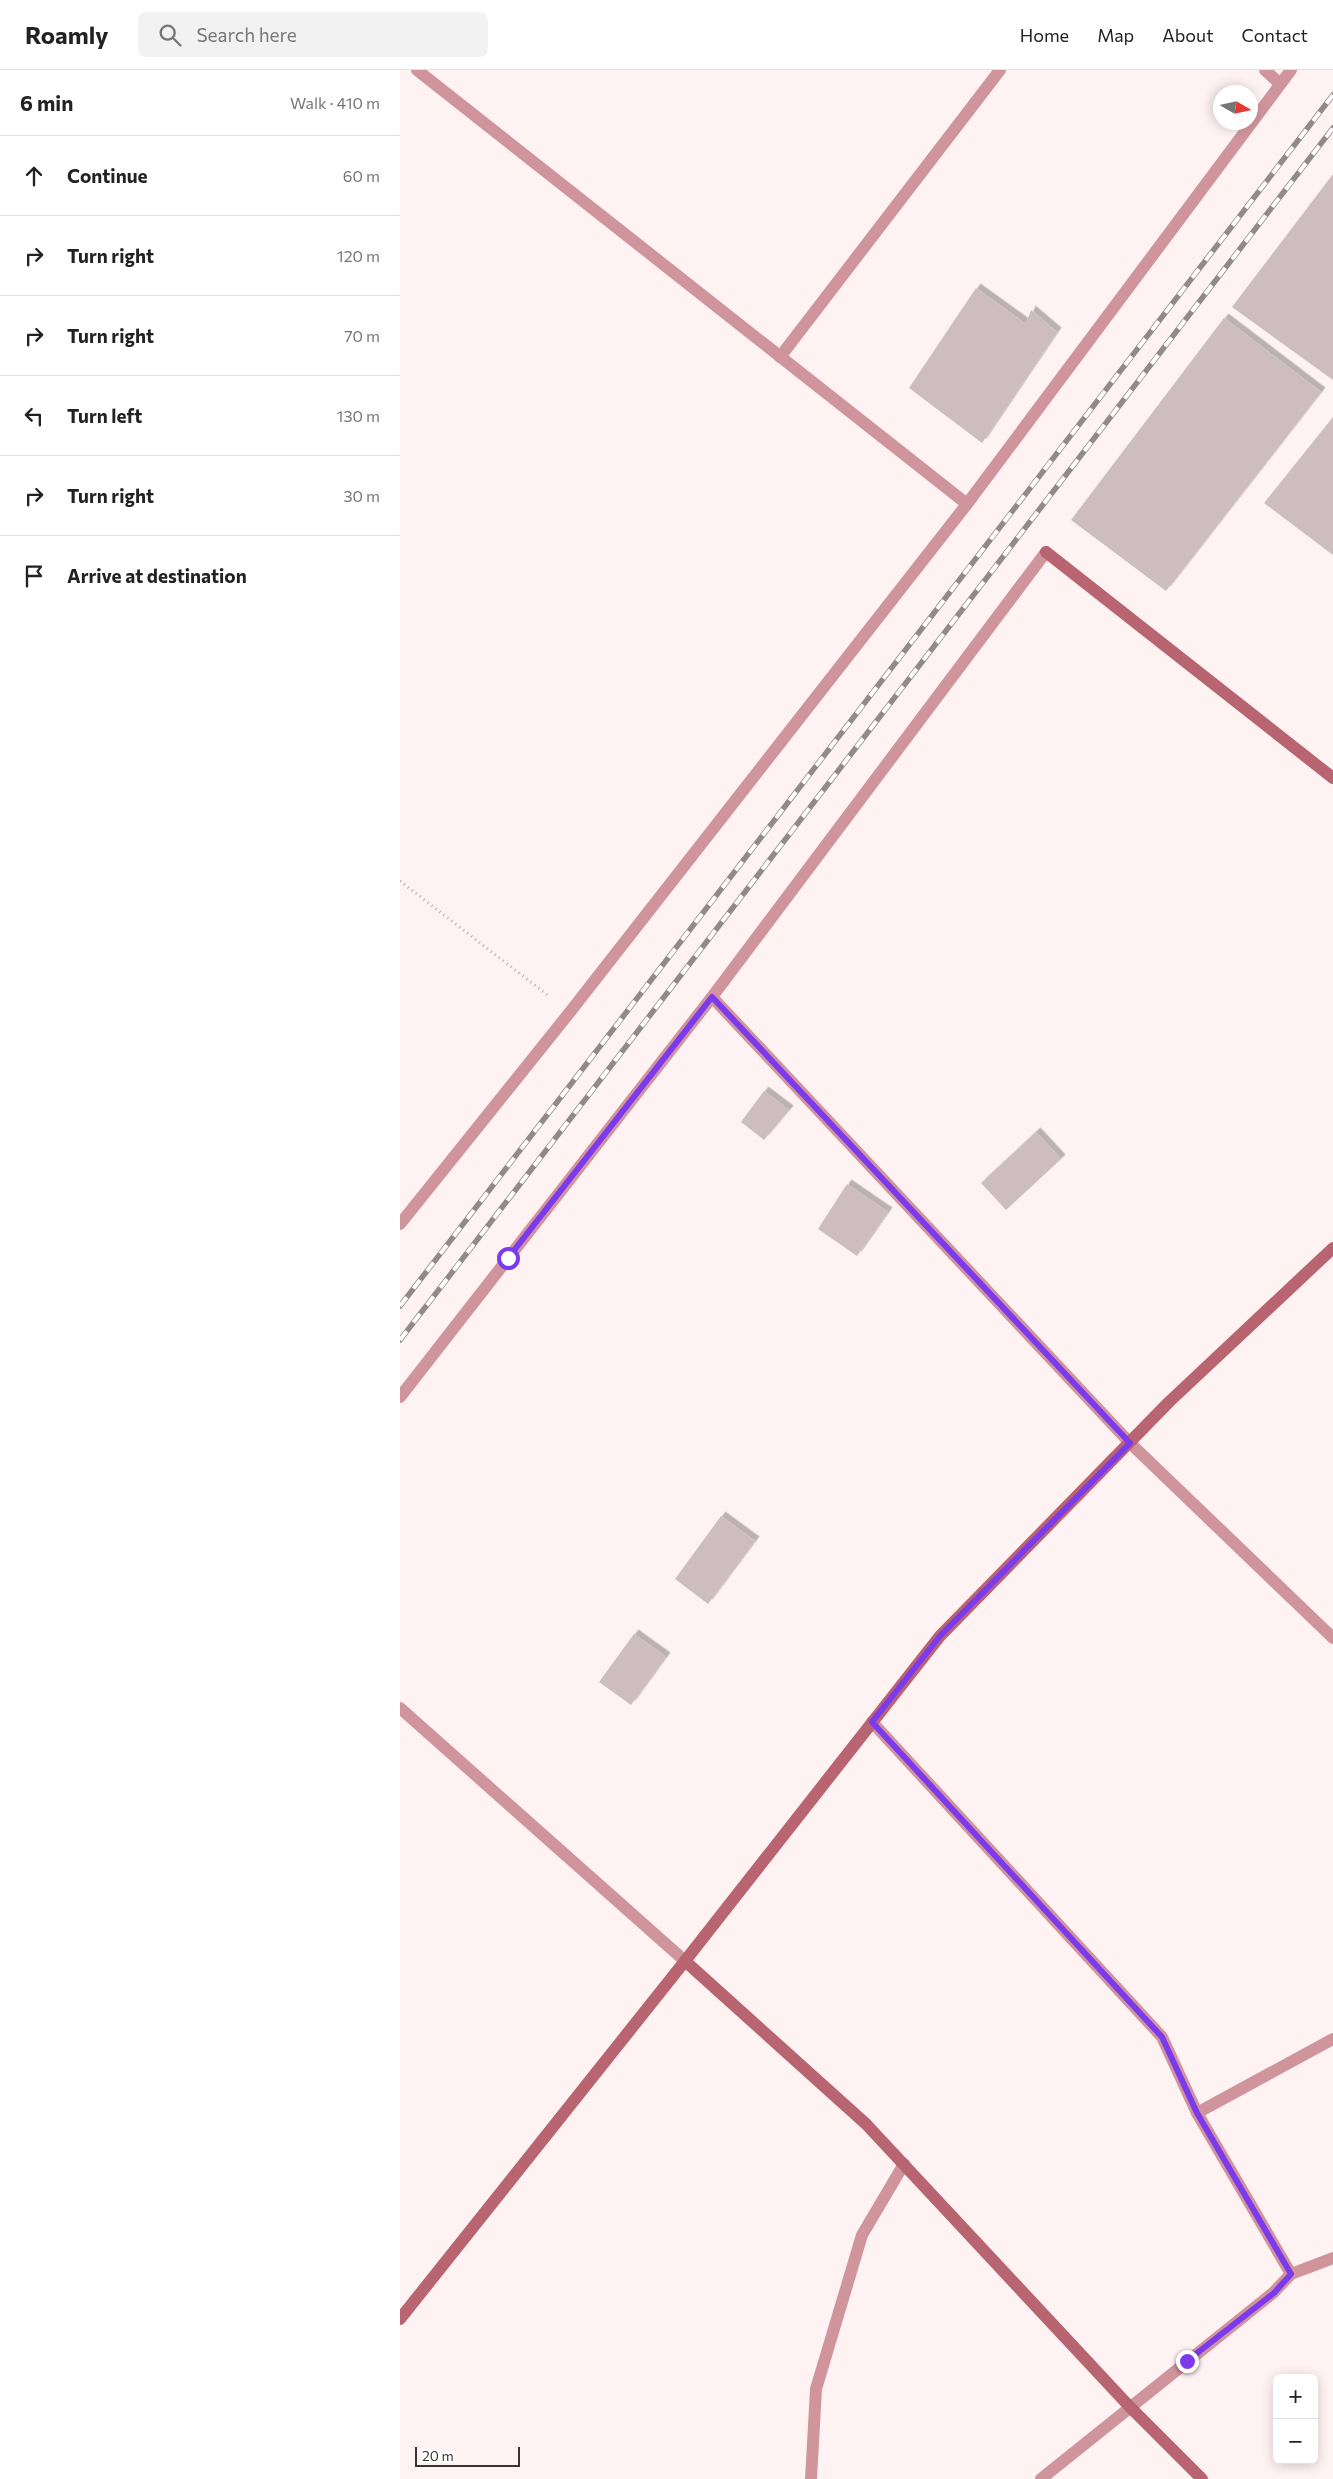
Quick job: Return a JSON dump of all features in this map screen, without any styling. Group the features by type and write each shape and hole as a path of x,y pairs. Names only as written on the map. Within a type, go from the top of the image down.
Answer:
{"street":[{"path":"417,70 967,504"},
{"path":"780,357 1000,70"},
{"path":"1265,70 1280,84"},
{"path":"400,1224 570,1012 967,504 1291,70"},
{"path":"400,1397 712,997 1046,552 1333,778"},
{"path":"712,997 1130,1443 1333,1638"},
{"path":"400,2319 685,1961 940,1636 1169,1402 1333,1248"},
{"path":"400,1708 866,2124 1129,2406 1202,2479"},
{"path":"872,1722 1162,2037 1197,2113 1291,2274"},
{"path":"1197,2113 1333,2039"},
{"path":"811,2479 816,2389 862,2235 904,2164"},
{"path":"1041,2479 1129,2406 1274,2293 1291,2274 1333,2258"}],"path":[{"path":"400,881 570,1012"}],"building":[{"path":"1333,174 1333,380 1232,307"},
{"path":"976,288 1026,324 1031,310 1057,332 982,443 909,388"},
{"path":"1224,318 1321,392 1166,591 1071,520"},
{"path":"1333,417 1333,555 1264,503"},
{"path":"764,1091 789,1110 764,1140 741,1122"},
{"path":"1036,1132 1061,1159 1006,1210 981,1183"},
{"path":"847,1184 888,1212 857,1256 818,1229"},
{"path":"721,1516 755,1541 708,1604 675,1579"},
{"path":"634,1634 666,1657 631,1705 599,1682"}],"railway":[{"path":"400,1306 1333,95"},
{"path":"400,1340 1333,128"}],"route":[{"path":"508,1258 712,997 1130,1443 940,1636 872,1722 1162,2037 1197,2113 1291,2274 1274,2293 1187,2361"}]}
